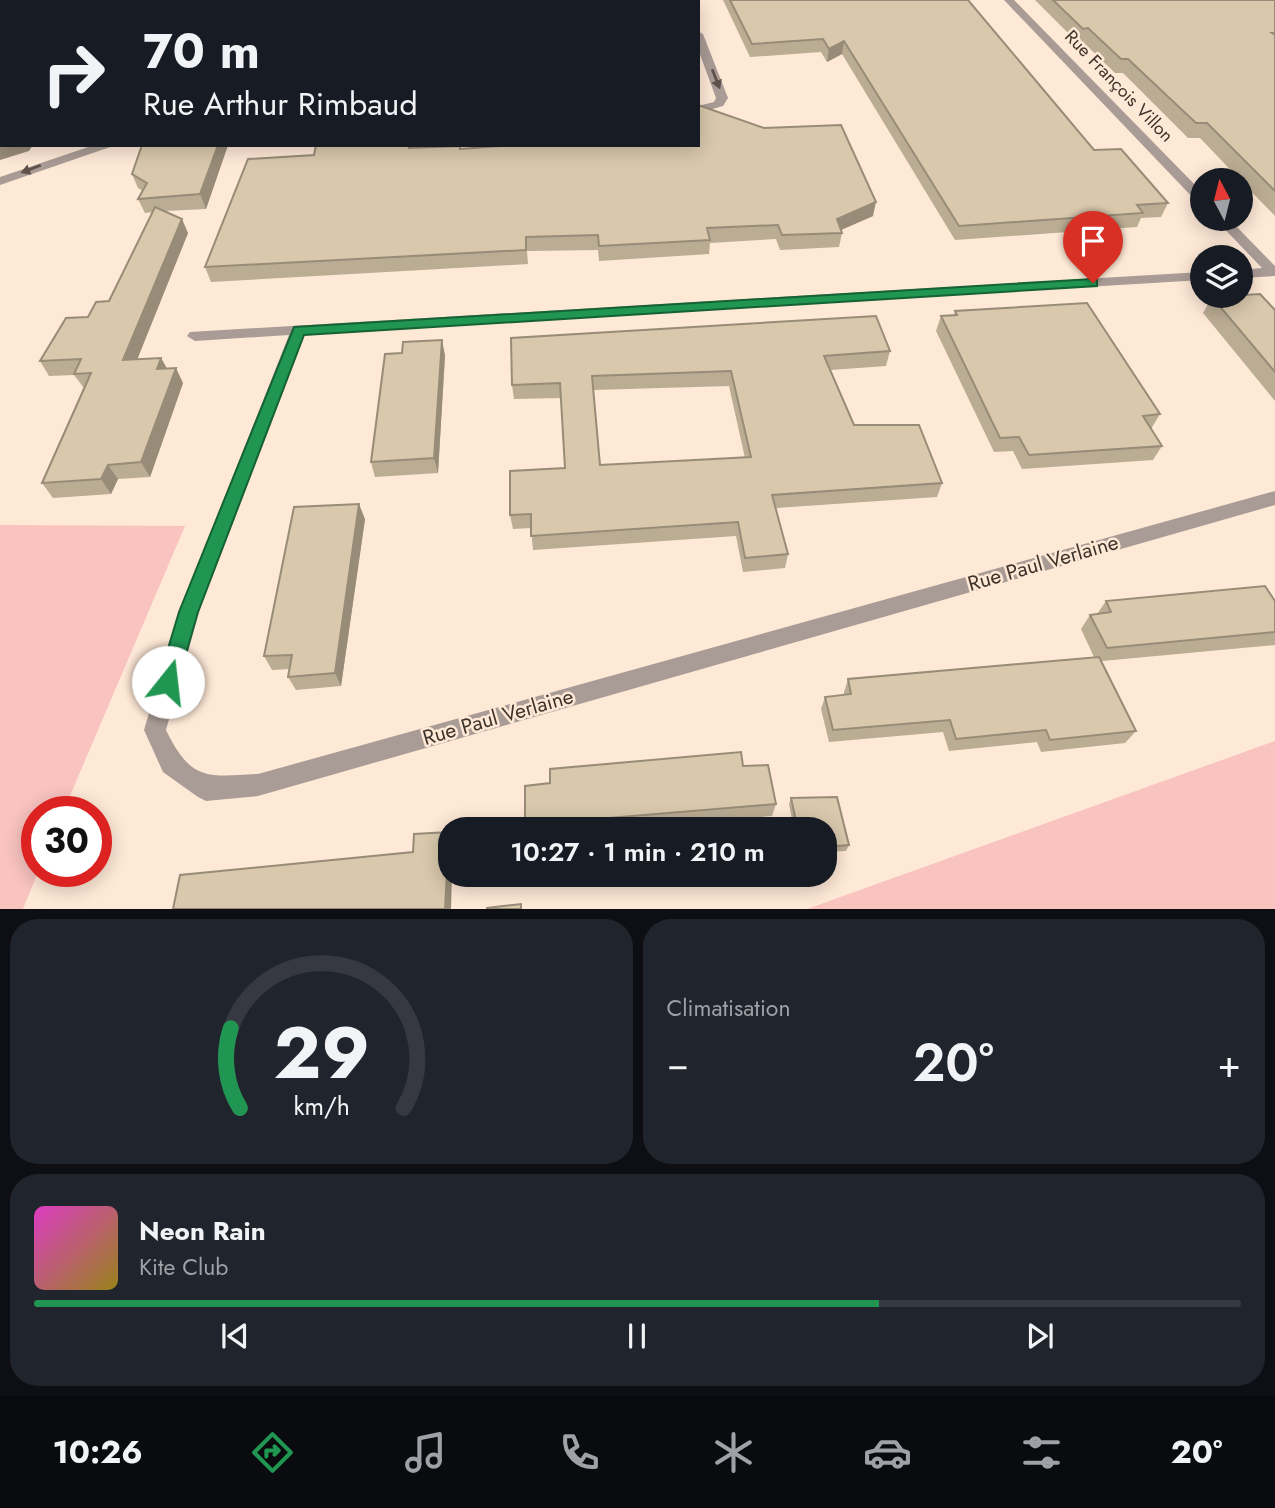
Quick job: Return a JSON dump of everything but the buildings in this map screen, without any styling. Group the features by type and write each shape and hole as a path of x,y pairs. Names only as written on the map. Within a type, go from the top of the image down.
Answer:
{"street":[{"name":"Rue François Villon","path":"1009,0 1190,187"},
{"path":"700,38 722,98 719,104 700,109"},
{"path":"0,181 102,147"},
{"path":"1234,231 1274,272"},
{"path":"1253,273 1274,272"},
{"path":"195,336 1190,277"},
{"name":"Rue Paul Verlaine","path":"299,330 188,612 155,730 170,764 206,789 258,785 1275,498"}],"shaded area":[{"path":"0,525 185,526 70,796 21,796 21,887 32,887 23,909 0,909"},
{"path":"1275,741 1275,909 807,909"}],"route":[{"path":"168,682 188,612 299,330 1093,283"}]}
